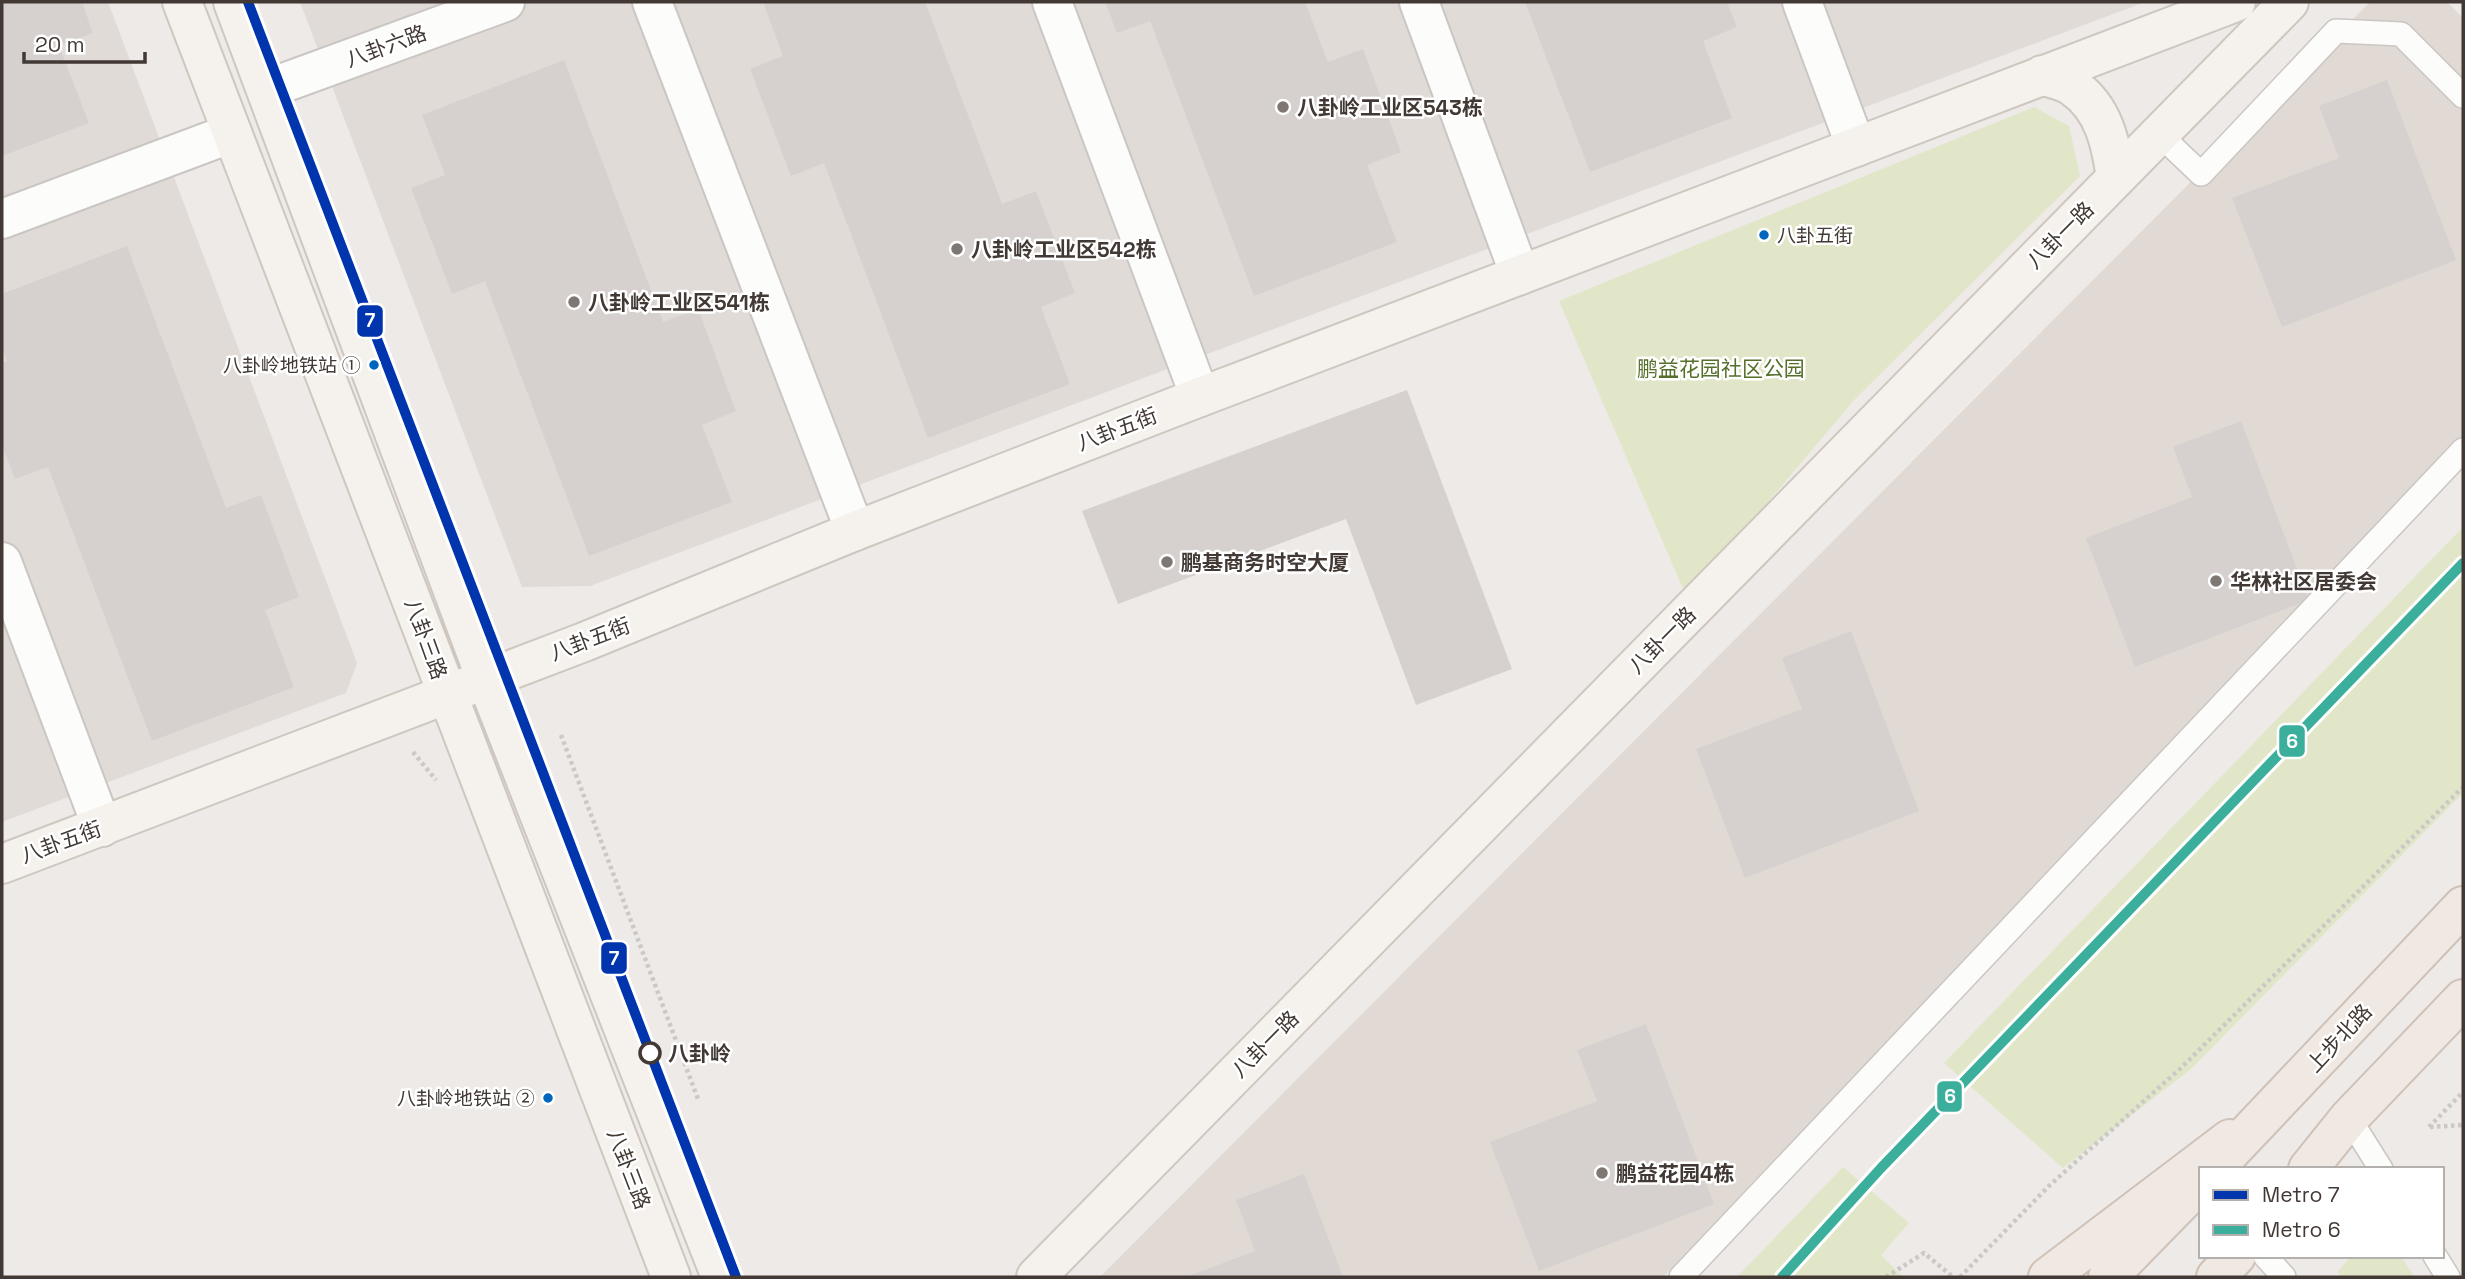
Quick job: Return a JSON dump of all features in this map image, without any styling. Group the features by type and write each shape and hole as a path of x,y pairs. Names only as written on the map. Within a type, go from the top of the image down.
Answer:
{"main road":[{"name":"上步北路","path":"2216,1167 2463,906"},
{"path":"2310,1167 2349,1118 2463,999"},
{"path":"2048,1277 2276,1105"},
{"path":"2108,1277 2199,1184"},
{"path":"2216,1277 2234,1258"}],"street":[{"name":"八卦三路","path":"181,2 671,1277"},
{"name":"八卦三路","path":"233,2 486,679 721,1277"},
{"name":"八卦六路","path":"267,89 505,2"},
{"path":"652,2 855,531"},
{"path":"1052,2 1200,397"},
{"path":"1419,2 1520,275"},
{"path":"1802,2 1856,146"},
{"name":"八卦五街","path":"2,864 584,642 855,531 1200,397 2236,2"},
{"name":"八卦一路","path":"1036,1277 2289,2"},
{"path":"2042,75 2073,87 2095,109 2110,139 2116,178"},
{"path":"2,219 232,133"},
{"path":"2,562 102,827"}],"lane":[{"path":"2160,134 2201,174 2336,31 2401,34 2463,96"},
{"path":"1681,1277 2463,450"},
{"path":"2349,1118 2380,1167"},
{"path":"2267,1258 2284,1277"},
{"path":"2436,1258 2448,1277"}],"path":[{"path":"561,735 701,1110"},
{"path":"1960,1277 2051,1184 2182,1067 2463,787"},
{"path":"2463,1092 2429,1127 2463,1125"},
{"path":"1886,1277 1924,1253 1953,1277"}],"shaded area":[{"path":"2,2 108,2 357,663 346,693 2,822"},
{"path":"300,2 2145,2 590,586 522,587"},
{"path":"2370,2 2447,2 2463,18 2463,467 1663,1277 1100,1277"}],"green space":[{"name":"鹏益花园社区公园","path":"2034,107 2069,126 2080,176 1855,399 1687,598 1559,301"},
{"path":"2463,527 2463,793 2190,1070 2063,1168 1944,1063"},
{"path":"1843,1167 1909,1223 1881,1255 1903,1277 1737,1277"},
{"path":"2349,1258 2402,1258 2414,1277 2341,1277 2338,1271"}],"building":[{"path":"2,2 82,2 93,33 59,46 89,123 2,156"},
{"name":"八卦岭工业区542栋","path":"763,2 925,2 1002,204 1036,191 1075,293 1041,307 1070,384 928,438 824,163 791,176 750,69 783,56"},
{"name":"八卦岭工业区543栋","path":"1105,2 1305,2 1328,62 1363,49 1401,152 1367,165 1397,242 1254,296 1150,21 1117,33"},
{"path":"1525,2 1727,2 1737,27 1703,41 1732,118 1590,172"},
{"name":"八卦岭工业区541栋","path":"564,60 663,322 698,309 736,411 702,425 732,502 589,556 485,281 452,294 411,188 445,175 422,115"},
{"path":"2387,80 2456,260 2282,327 2232,198 2339,158 2319,106"},
{"path":"127,246 226,508 261,495 299,597 265,610 294,687 152,741 48,467 15,479 2,445 2,363 7,361 2,346 2,294"},
{"name":"鹏基商务时空大厦","path":"1407,390 1512,669 1416,705 1346,519 1118,604 1082,511"},
{"path":"2241,421 2309,600 2135,667 2086,538 2192,497 2173,447"},
{"path":"1851,631 1919,811 1745,878 1696,749 1802,709 1782,658"},
{"name":"鹏益花园4栋","path":"1646,1024 1714,1204 1539,1271 1490,1142 1597,1101 1577,1050"},
{"path":"1304,1174 1343,1277 1186,1277 1255,1251 1236,1200"}],"metro line":[{"name":"7","path":"248,2 736,1277"},
{"name":"6","path":"1782,1277 1881,1168 2463,563"}],"place":[{"name":"八卦岭工业区543栋","path":"1283,107"},
{"name":"八卦五街","path":"1764,235"},
{"name":"八卦岭工业区542栋","path":"957,249"},
{"name":"八卦岭工业区541栋","path":"574,302"},
{"name":"八卦岭地铁站 ①","path":"374,365"},
{"name":"鹏基商务时空大厦","path":"1167,562"},
{"name":"华林社区居委会","path":"2216,581"},
{"name":"八卦岭","path":"650,1053"},
{"name":"八卦岭地铁站 ②","path":"548,1098"},
{"name":"鹏益花园4栋","path":"1602,1173"}]}
